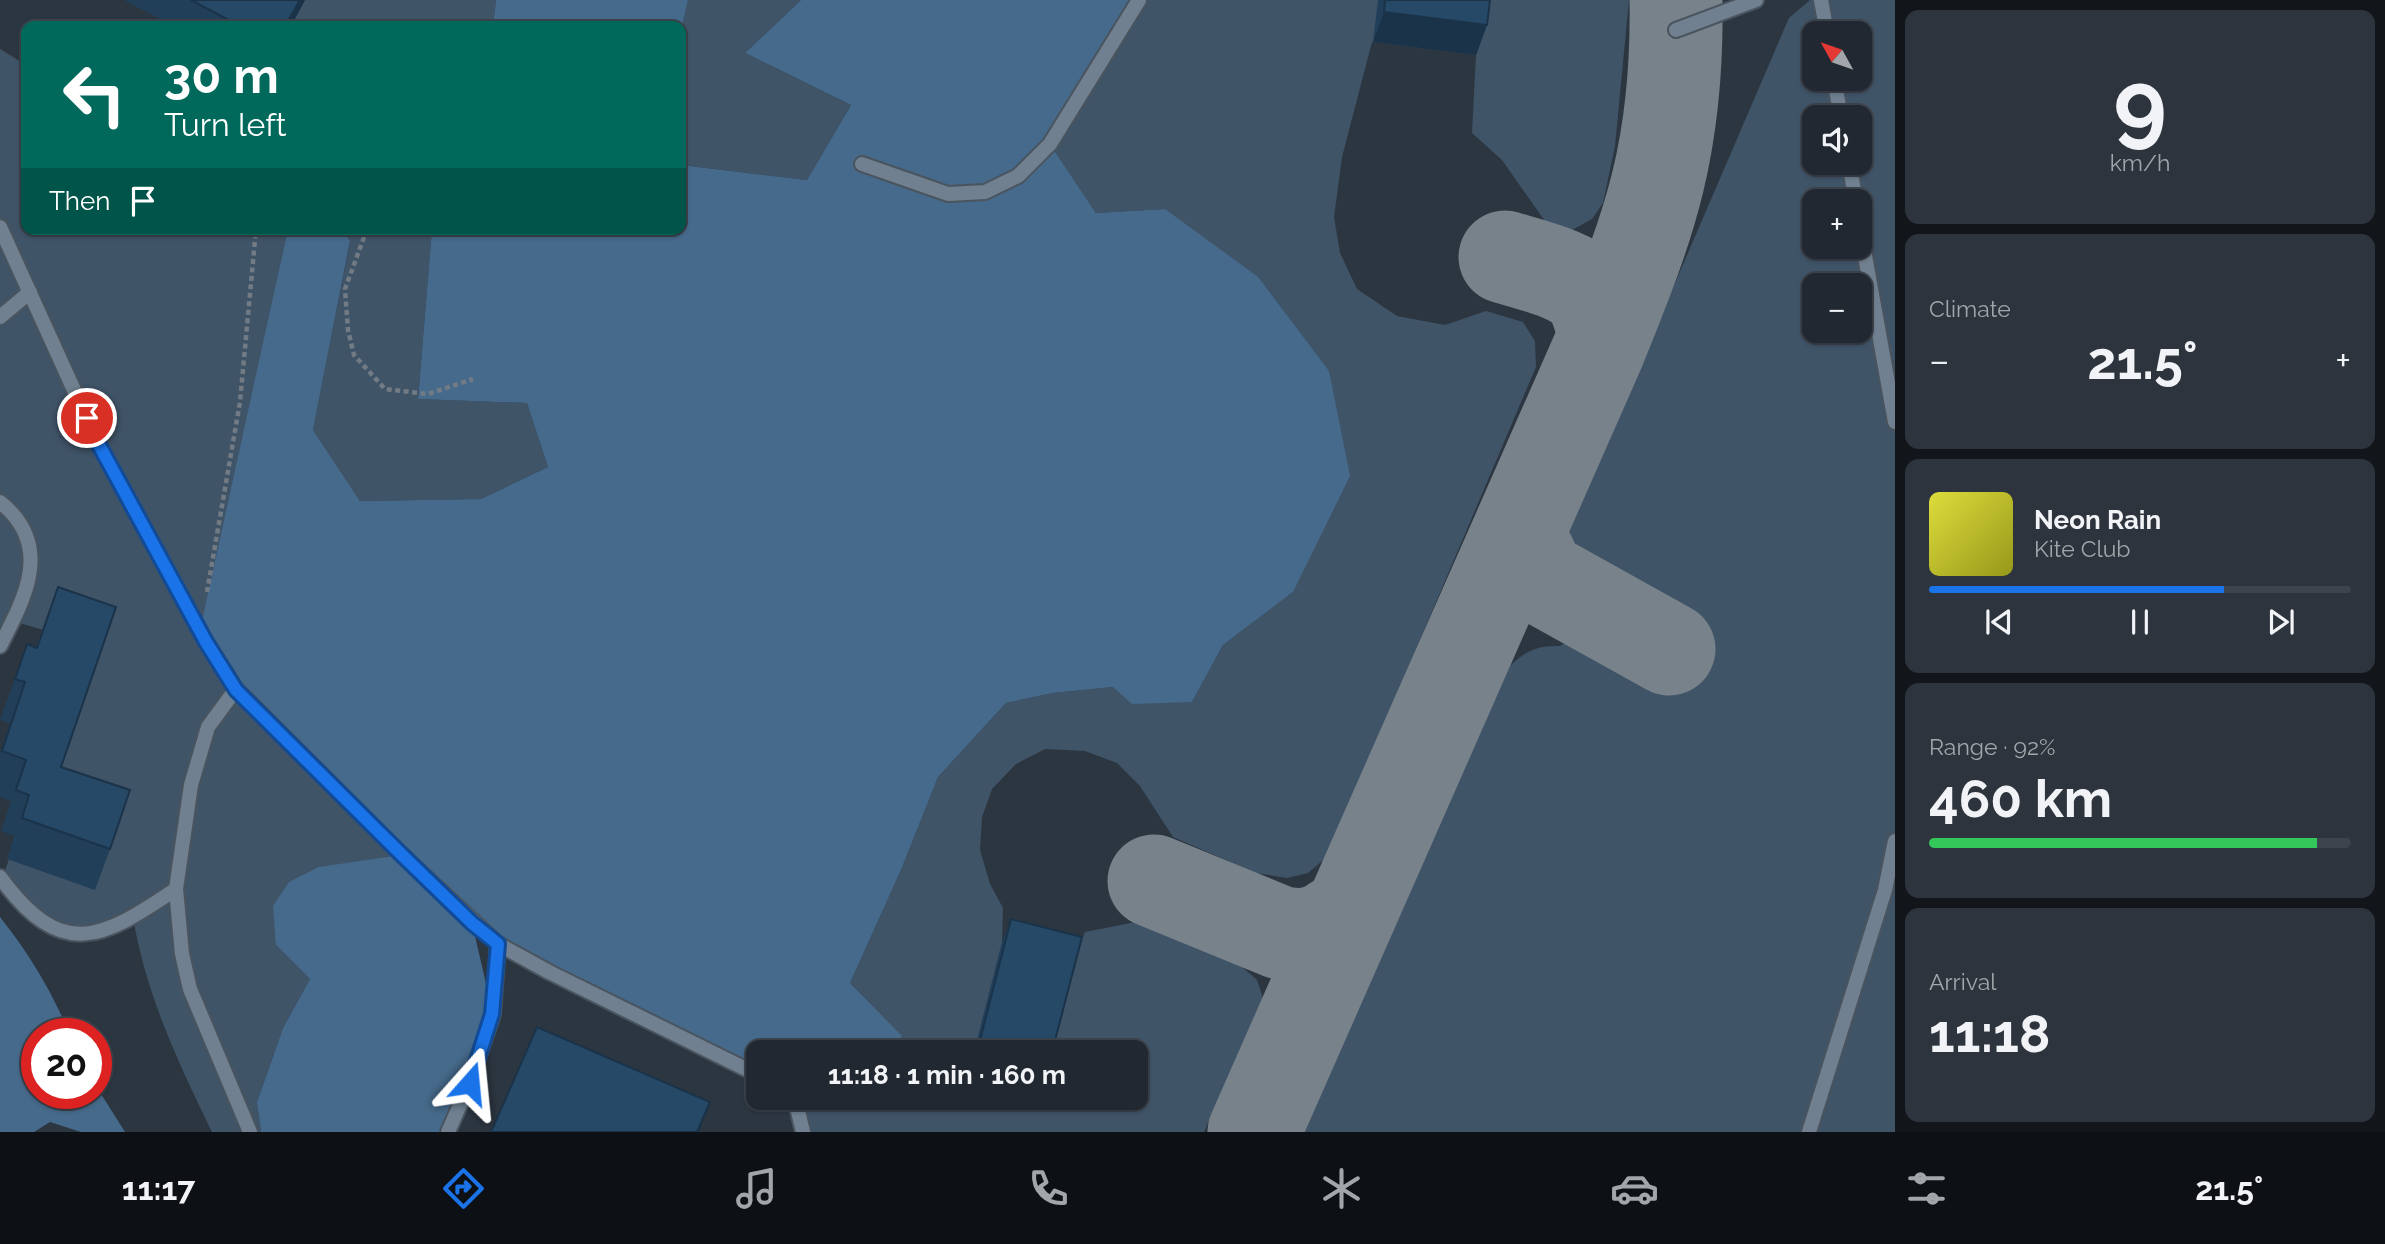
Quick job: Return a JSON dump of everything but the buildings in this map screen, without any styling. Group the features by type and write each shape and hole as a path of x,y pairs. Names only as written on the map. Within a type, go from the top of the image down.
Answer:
{"lane":[{"path":"862,164 948,194 985,192 1018,176 1050,144 1139,0"},
{"path":"1676,30 1756,0"},
{"path":"1821,0 1824,21"},
{"path":"0,227 98,443 200,630 236,690 472,923 498,944 746,1069"},
{"path":"1865,259 1895,422"},
{"path":"0,317 30,292"},
{"path":"0,502 23,529 32,556 24,600 0,646"},
{"path":"236,690 208,727 191,785 176,889 182,954 190,989 250,1132"},
{"path":"1808,1132 1885,890 1895,841"},
{"path":"0,877 20,902 43,922 74,936 101,932 140,913 176,889"},
{"path":"448,1132 470,1083 492,1014 498,944"},
{"path":"798,1110 803,1132"}],"path":[{"path":"200,630 240,402 256,235"},
{"path":"365,235 345,289 348,330 354,355 385,388 428,394 473,379"}],"shaded area":[{"path":"290,0 496,0 494,21 279,21"},
{"path":"496,0 688,0 683,21 494,21"},
{"path":"688,0 801,0 745,53 851,105 807,180 686,166 686,21 683,21"},
{"path":"801,0 1139,0 1050,144 1096,213 1165,209 1258,277 1329,371 1350,476 1293,592 1223,645 1192,702 1132,704 1113,687 1053,693 1006,703 938,777 901,870 850,983 902,1036 899,1040 746,1040 746,1069 498,944 472,923 493,1014 448,1132 261,1132 257,1102 283,1028 310,979 276,945 273,906 289,882 319,867 401,855 236,689 200,630 287,235 346,235 350,241 313,430 360,501 481,499 548,467 527,403 418,399 432,235 686,235 686,166 807,180 851,105 745,53"},
{"path":"1139,0 1629,0 1615,146 1603,203 1592,219 1572,230 1549,227 1502,160 1472,133 1476,55 1372,42 1342,157 1334,217 1340,253 1357,289 1397,316 1445,325 1486,311 1523,322 1535,341 1536,367 1328,856 1308,873 1287,878 1256,873 1173,837 1140,786 1117,763 1085,751 1045,749 1016,764 992,789 982,817 980,850 990,884 1003,908 1002,942 1073,960 1085,932 1136,922 1241,966 1257,980 1263,998 1204,1132 804,1132 793,1110 1148,1110 1148,1040 898,1040 901,1036 850,983 901,870 938,777 1006,703 1053,693 1113,687 1192,702 1223,645 1293,592 1165,209 1096,213 1050,144"},
{"path":"1810,0 1895,0 1895,1132 1301,1132 1510,666 1532,650 1560,646 1645,592 1574,554 1568,532 1789,18"},
{"path":"0,49 21,62 21,235 287,235 262,350 402,855 276,945 310,979 283,1028 257,1102 261,1132 212,1132 175,1054 155,1001 133,917 101,932 43,922 2,880 11,853 40,795 84,642 13,621 0,646"},
{"path":"346,235 432,235 418,399 527,403 548,467 481,499 360,501 313,430 350,242"},
{"path":"0,917 39,973 62,1018 21,1018 21,1109 110,1109 125,1132 81,1132 50,1122 34,1132 0,1132"}],"taxiway":[{"path":"1254,1132 1599,349 1632,266 1658,181 1667,137 1676,45 1676,0"},
{"path":"1505,257 1551,271 1584,288 1595,305 1604,336"},
{"path":"1530,557 1538,576 1669,649"},
{"path":"1154,881 1281,933 1303,935 1323,930 1351,912"}],"route":[{"path":"87,418 206,642 236,690 472,923 498,944 492,1014 470,1083"}]}
